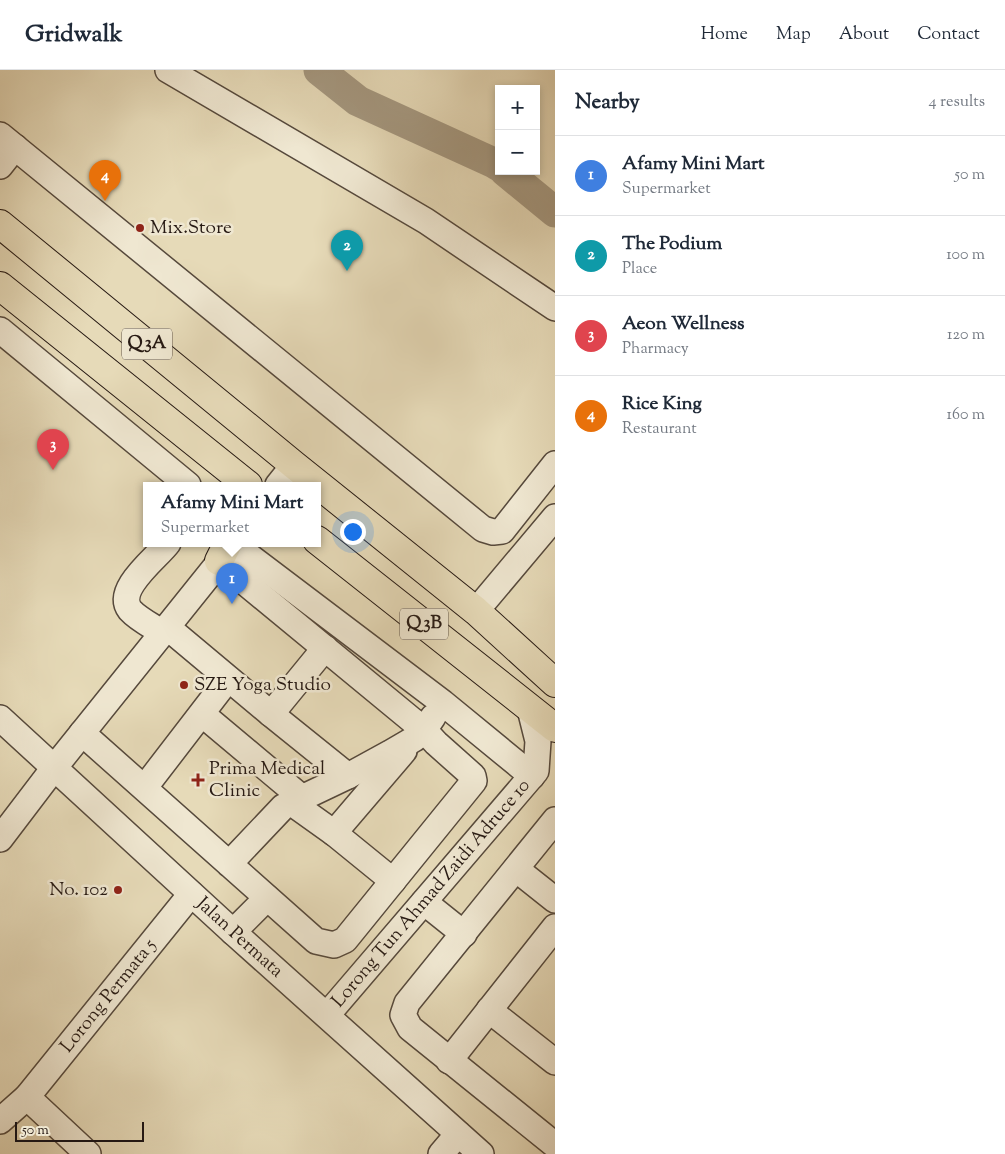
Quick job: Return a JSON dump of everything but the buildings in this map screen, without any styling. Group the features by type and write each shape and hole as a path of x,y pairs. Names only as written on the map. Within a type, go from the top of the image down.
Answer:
{"main road":[{"name":"Q3A","path":"0,224 286,475"},
{"path":"0,286 228,476 241,482"},
{"name":"Q3A","path":"321,500 476,612 555,684"},
{"name":"Q3B","path":"321,543 555,728"}],"street":[{"path":"168,70 426,221 555,308"},
{"path":"5,149 483,529 493,532 502,531 555,464"},
{"path":"0,330 184,482"},
{"path":"476,612 555,517"},
{"path":"502,531 513,567"},
{"path":"164,547 130,584 126,598 129,609 165,630 348,776"},
{"path":"0,839 229,548"},
{"path":"82,733 316,941 334,945 345,940 440,825 474,781 473,776 419,734 325,648 229,548"},
{"path":"229,548 443,704 541,772"},
{"path":"271,714 325,648"},
{"path":"144,787 228,679"},
{"path":"334,833 443,704"},
{"name":"Lorong Tun Ahmad Zaidi Adruce 10","path":"327,1015 468,849 541,772 538,741 530,709"},
{"path":"202,714 334,833 393,881"},
{"name":"Jalan Permata","path":"0,718 233,932 482,1154"},
{"path":"229,864 277,812 297,800 348,776 419,734"},
{"path":"555,820 407,1003 402,1015 410,1028 555,1145"},
{"path":"440,825 468,849"},
{"path":"516,869 555,900"},
{"name":"Lorong Permata 5","path":"0,1121 27,1097 192,894"},
{"path":"233,932 268,898"},
{"path":"424,902 464,934"},
{"path":"449,1061 555,927"},
{"path":"489,1010 555,1062"},
{"path":"27,1097 88,1154"},
{"path":"441,1154 458,1134"}],"waterway":[{"path":"319,70 358,101 495,164"},
{"path":"510,175 555,212"}],"place":[{"name":"Rice King","path":"105,201"},
{"name":"Mix.Store","path":"140,228"},
{"name":"The Podium","path":"347,271"},
{"name":"Aeon Wellness","path":"53,470"},
{"name":"Afamy Mini Mart","path":"232,604"},
{"name":"SZE Yoga Studio","path":"184,685"},
{"name":"Prima Medical Clinic","path":"198,780"},
{"name":"No. 102","path":"118,890"}]}
